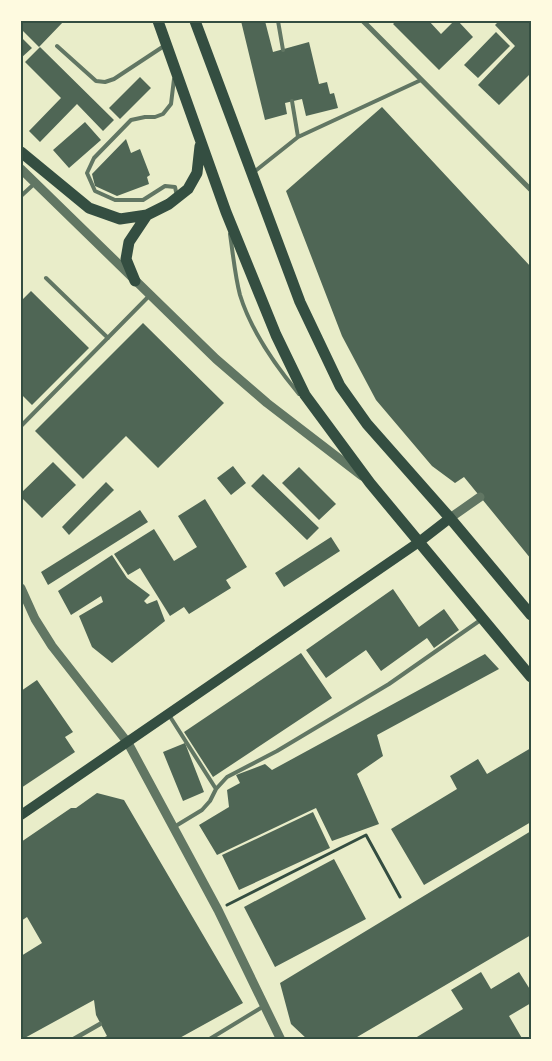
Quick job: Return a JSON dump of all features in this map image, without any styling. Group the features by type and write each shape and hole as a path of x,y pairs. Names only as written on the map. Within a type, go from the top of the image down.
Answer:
{"main road":[{"path":"158,21 174,71 226,212 276,335 305,395 370,483 531,677"},
{"path":"195,21 300,302 340,386 367,424 450,518 531,615"},
{"path":"21,152 89,208 120,219 148,215 169,204 188,189 197,173 200,142"},
{"path":"135,281 126,259 129,242 148,215"},
{"path":"21,815 419,542 450,518"}],"street":[{"path":"363,21 531,190"},
{"path":"21,169 34,184 216,359 260,397 370,483"},
{"path":"450,518 480,497"},
{"path":"21,588 35,619 52,646 128,743 218,910 281,1040"},
{"path":"72,1040 100,1024"}],"lane":[{"path":"278,21 283,50"},
{"path":"57,46 96,81 105,82 114,79 166,45"},
{"path":"174,71 171,104 163,114 131,120 94,158 87,173 95,191 114,200 143,200 165,186 175,187 178,198"},
{"path":"251,174 298,136 421,80"},
{"path":"292,101 298,136"},
{"path":"21,196 34,184"},
{"path":"226,212 240,295 258,335 278,369 336,438"},
{"path":"46,278 108,338"},
{"path":"21,426 150,295"},
{"path":"174,827 202,810 210,801 216,789 227,777 277,751 389,684 482,619"},
{"path":"168,714 216,789"},
{"path":"208,1040 264,1006"}],"path":[{"path":"218,910 366,835 400,897"}],"building":[{"path":"21,21 64,21 39,47 21,29"},
{"path":"241,21 265,21 273,52 309,42 319,84 327,82 330,94 334,93 338,108 306,116 302,99 285,103 287,114 265,120"},
{"path":"396,21 429,21 441,34 454,21 458,21 473,37 439,70 393,24"},
{"path":"499,21 531,21 531,73 499,105 478,85 515,46 495,25"},
{"path":"496,32 510,46 478,78 464,65"},
{"path":"21,37 32,48 21,58"},
{"path":"40,47 114,120 103,131 77,104 40,142 29,131 61,98 25,62"},
{"path":"140,77 151,88 120,119 109,108"},
{"path":"382,107 531,267 531,559 464,477 455,483 432,466 376,400 342,336 286,191"},
{"path":"85,122 101,140 69,168 53,150"},
{"path":"126,139 131,153 140,149 150,175 147,177 149,184 117,196 95,186 92,174"},
{"path":"31,291 89,348 32,405 21,394 21,301"},
{"path":"143,323 224,403 158,468 126,436 83,479 35,431"},
{"path":"53,462 76,485 42,518 21,497 21,493"},
{"path":"233,466 246,483 231,495 217,478"},
{"path":"299,467 336,504 319,520 282,483"},
{"path":"263,474 319,528 307,540 251,486"},
{"path":"106,482 114,490 69,535 62,527"},
{"path":"205,499 247,567 226,580 231,588 189,614 184,607 170,616 140,568 128,575 114,554 154,529 174,561 197,547 178,516"},
{"path":"140,510 148,522 48,585 41,572"},
{"path":"331,537 340,551 284,587 275,573"},
{"path":"112,555 127,578 150,595 144,601 147,604 157,600 165,621 112,663 92,647 79,616 103,602 101,596 71,615 58,591"},
{"path":"393,589 419,627 444,609 459,630 434,648 427,638 381,671 366,650 326,678 306,650"},
{"path":"301,653 332,698 213,777 184,732"},
{"path":"485,654 499,669 377,735 383,756 357,774 379,824 332,841 316,808 217,855 199,825 229,807 227,790 240,783 236,775 265,764 272,770"},
{"path":"37,680 73,732 65,737 75,752 21,788 21,691"},
{"path":"185,743 204,792 183,801 163,752"},
{"path":"531,748 531,822 424,885 391,829 457,789 450,776 478,759 487,774"},
{"path":"97,793 124,800 243,1003 176,1040 99,1040 107,1036 96,1015 94,1000 21,1040 21,956 42,943 27,917 21,921 21,842"},
{"path":"313,812 330,848 239,890 222,855"},
{"path":"531,831 531,935 352,1040 308,1040 291,1024 280,983"},
{"path":"334,859 366,919 275,967 244,907"},
{"path":"481,972 491,989 519,972 531,991 531,1003 509,1016 523,1040 412,1040 463,1009 451,990"}]}
